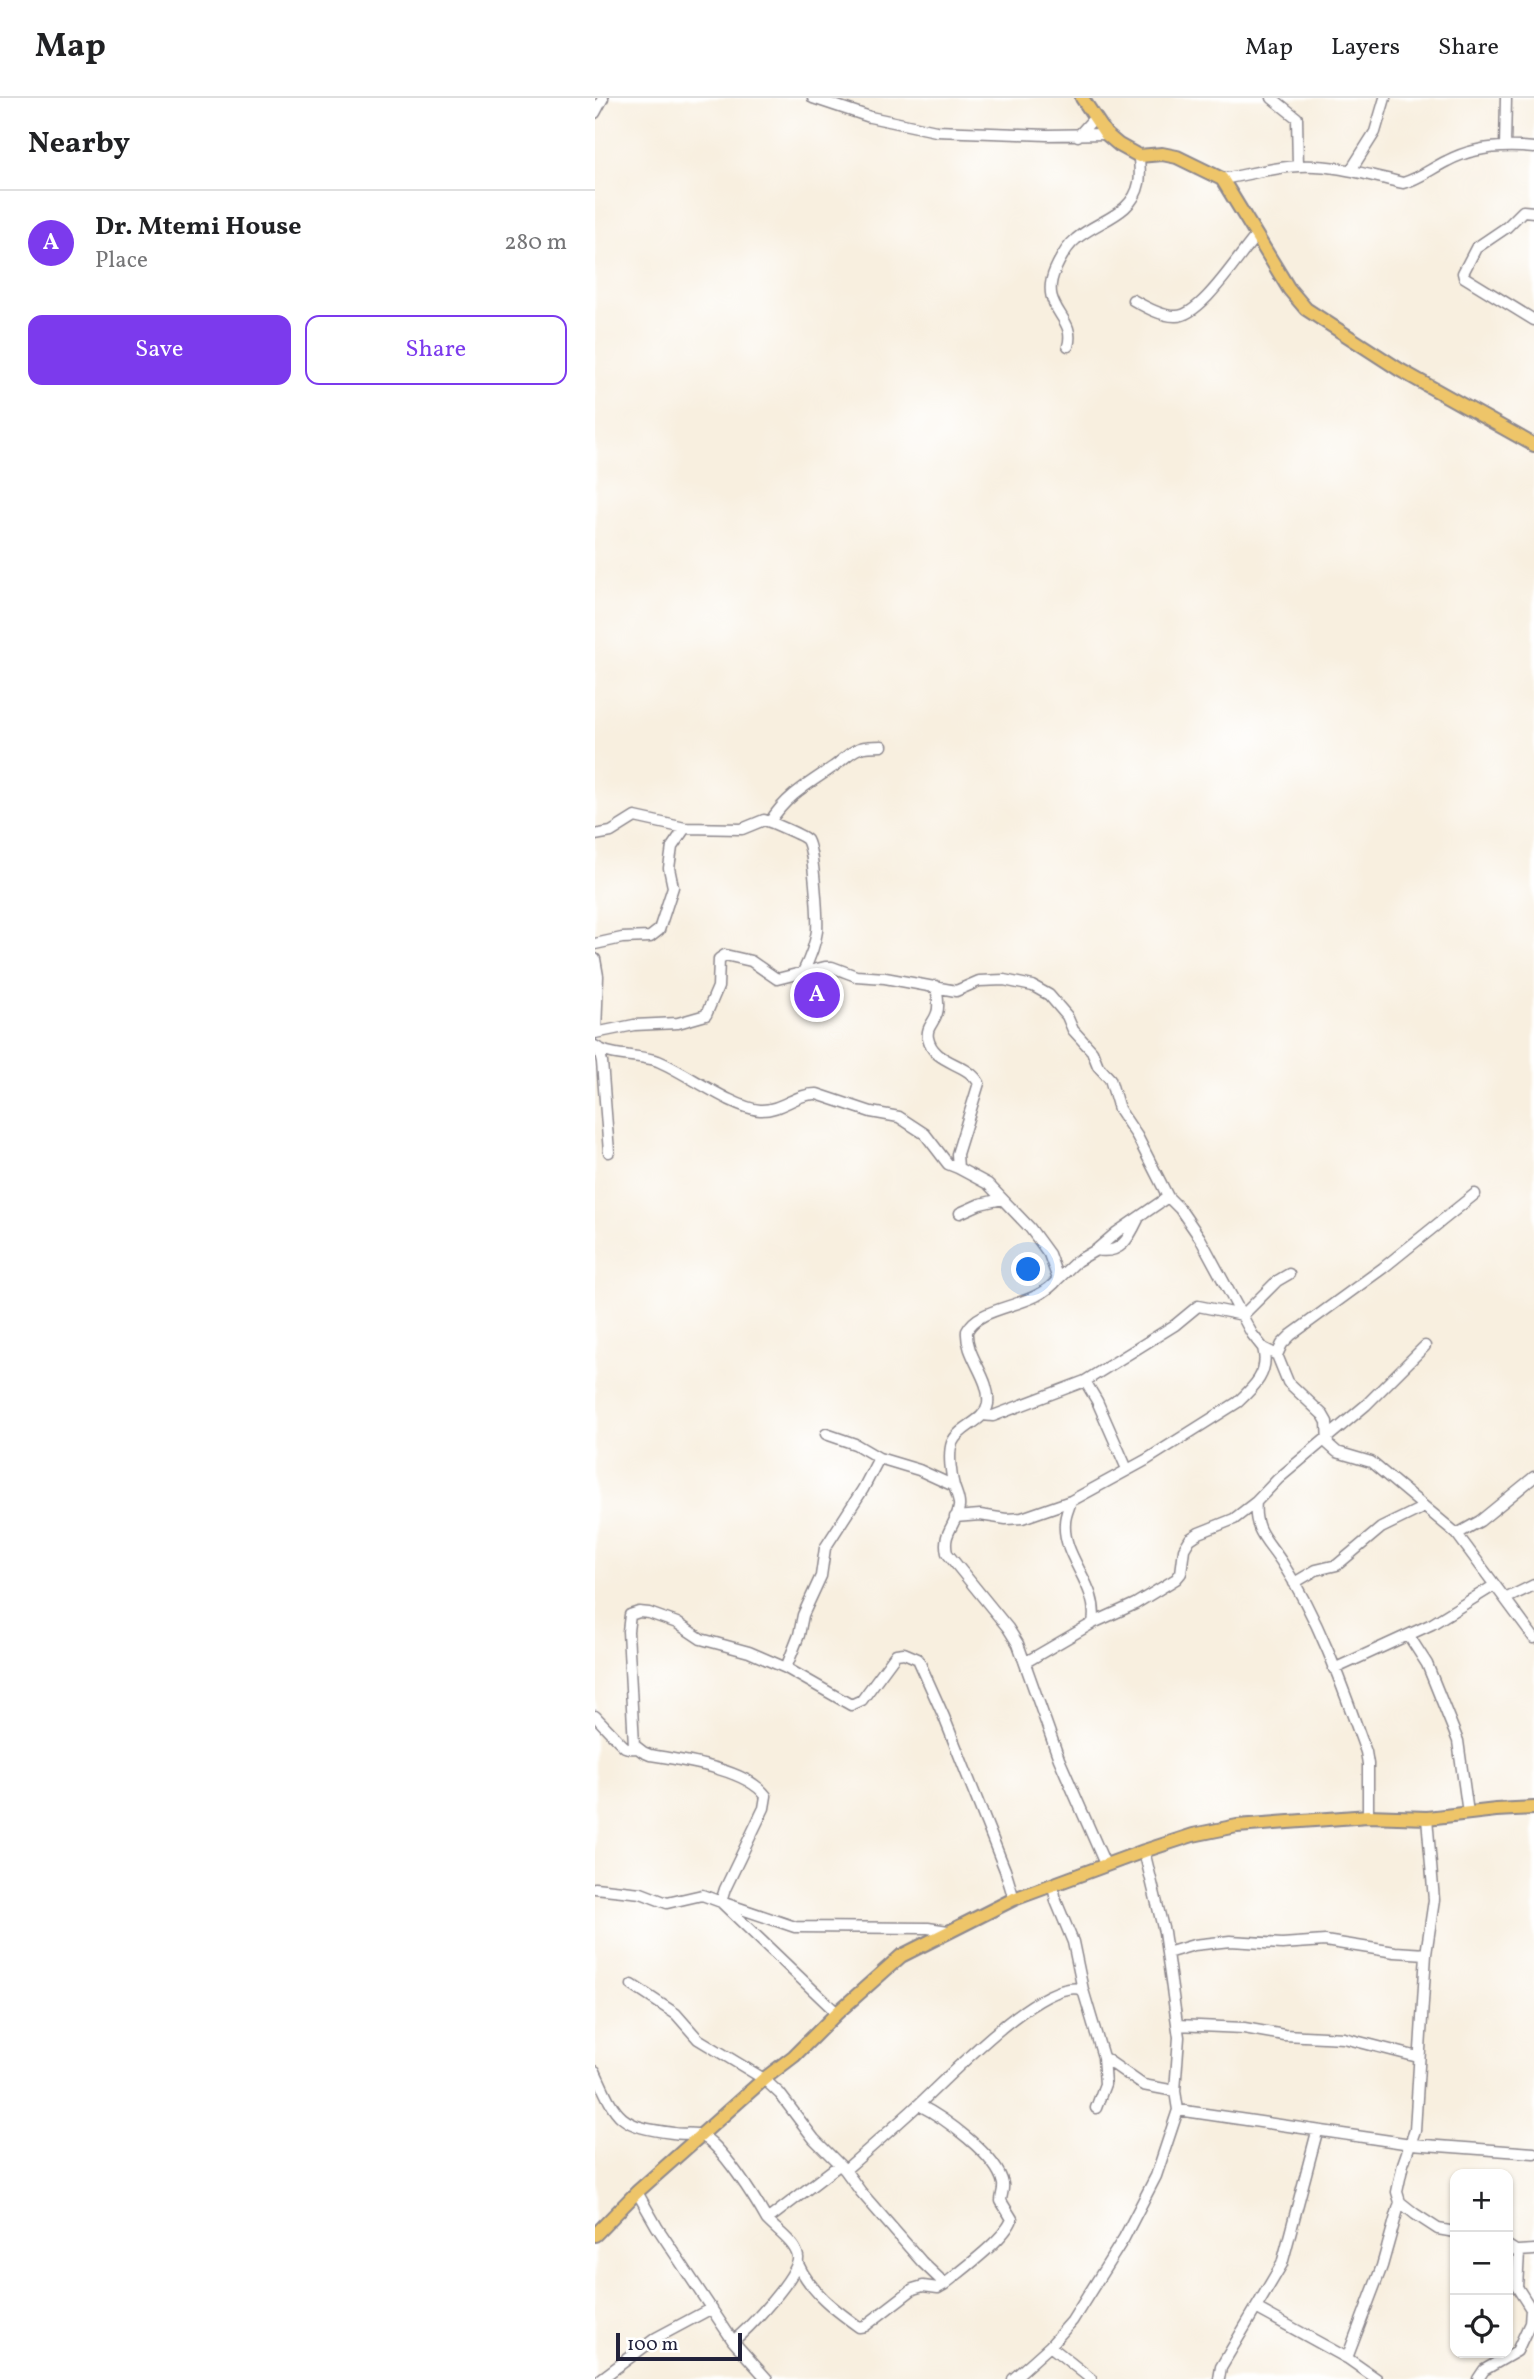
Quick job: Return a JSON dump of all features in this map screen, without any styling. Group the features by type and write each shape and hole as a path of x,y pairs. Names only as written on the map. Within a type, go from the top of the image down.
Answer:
{"main road":[{"path":"1081,98 1107,134 1119,145 1139,156 1161,153 1177,157 1222,178 1289,289 1306,309 1400,370 1534,445"},
{"path":"595,2235 700,2134 794,2056 901,1956 1014,1899 1143,1851 1193,1835 1237,1826 1368,1815 1427,1818 1534,1808"}],"street":[{"path":"595,113 603,98"},
{"path":"813,98 896,124 936,131 1078,136 1107,134"},
{"path":"1272,98 1297,118 1299,166"},
{"path":"1351,170 1375,132 1385,98"},
{"path":"1505,146 1506,98"},
{"path":"1078,136 1094,117"},
{"path":"1222,178 1299,166 1328,166 1403,183 1412,181 1450,159 1505,146 1534,148"},
{"path":"1068,346 1069,331 1051,300 1054,274 1067,248 1076,239 1122,212 1140,180 1139,156"},
{"path":"1534,212 1523,211 1507,227 1481,243 1462,273 1464,277 1534,320"},
{"path":"1133,300 1174,317 1185,315 1203,301 1256,236"},
{"path":"770,822 779,807 802,786 834,767 846,755 860,748 882,746"},
{"path":"595,835 611,832 635,817 685,828 738,829 759,820 803,836 810,847 817,932 810,959 803,972"},
{"path":"595,944 622,938 650,937 659,930 673,887 669,867 672,847 685,828"},
{"path":"595,959 598,976 596,1032 634,1025 678,1023 706,1015 718,987 719,959 725,955 751,961 777,979 832,967 856,976 956,991 979,981 1013,981 1033,986 1056,1002 1109,1079 1119,1109 1137,1136 1168,1197 1195,1231 1252,1334 1263,1348 1277,1354 1288,1382 1323,1415 1327,1422 1328,1444 1333,1450 1371,1462 1457,1534 1534,1638"},
{"path":"936,986 937,1015 927,1030 930,1045 935,1053 973,1075 979,1083 957,1154 958,1168"},
{"path":"597,1047 661,1063 759,1110 776,1108 809,1093 870,1112 899,1117 925,1134 948,1164 988,1184 1030,1228 1049,1254 1058,1279"},
{"path":"597,1047 602,1062 608,1152"},
{"path":"1277,1354 1291,1335 1383,1268 1475,1194"},
{"path":"1105,1864 1059,1759 1031,1686 1025,1662 1008,1628 947,1553 944,1543 959,1508 950,1452 951,1444 961,1431 986,1410 988,1396 966,1339 970,1324 976,1318 1037,1296 1052,1286 1077,1261 1168,1197"},
{"path":"960,1213 980,1204 1002,1199"},
{"path":"1243,1315 1277,1281 1289,1274"},
{"path":"982,1415 993,1416 1085,1381 1175,1325 1198,1306 1243,1315"},
{"path":"1025,1662 1093,1623 1135,1604 1176,1579 1181,1573 1184,1549 1190,1539 1240,1514 1256,1502 1278,1479 1366,1405 1425,1346"},
{"path":"955,1517 980,1515 1006,1519 1022,1518 1071,1501 1238,1402 1263,1372 1263,1348"},
{"path":"1085,1381 1097,1401 1127,1469"},
{"path":"827,1434 855,1444 879,1458 919,1470 954,1486"},
{"path":"786,1668 799,1635 803,1615 821,1576 825,1548 863,1489 879,1458"},
{"path":"1457,1534 1480,1521 1534,1477"},
{"path":"1071,1501 1065,1524 1066,1536 1094,1605 1093,1623"},
{"path":"1256,1502 1256,1526"},
{"path":"1294,1583 1316,1570 1337,1565 1381,1528 1424,1507"},
{"path":"1240,1514 1256,1526 1294,1583 1334,1669 1366,1752 1368,1815"},
{"path":"1334,1669 1448,1616 1495,1585"},
{"path":"1505,1599 1534,1585"},
{"path":"721,1902 764,1808 766,1796 758,1787 742,1778 650,1755 637,1748 632,1741 628,1632 630,1615 639,1612 687,1628 701,1639 737,1648 786,1668 851,1705 862,1700 896,1654 904,1653 918,1660 944,1717 1014,1899"},
{"path":"1409,1636 1427,1664 1458,1741 1468,1813"},
{"path":"595,1716 616,1735 621,1745 629,1749 637,1748"},
{"path":"1347,2358 1379,2274 1400,2202 1398,2183 1416,2121 1426,1954 1434,1900 1427,1818"},
{"path":"1013,2379 1049,2346 1080,2309 1134,2221 1165,2152 1178,2110 1175,2091 1177,2025 1167,1953 1143,1851"},
{"path":"1053,1885 1056,1901 1073,1942 1083,1990 1104,2057 1105,2084 1096,2108"},
{"path":"595,1888 641,1893 667,1903 702,1895 795,1927 929,1928 948,1931"},
{"path":"721,1902 837,2013"},
{"path":"1167,1953 1194,1945 1230,1941 1282,1944 1325,1941 1426,1954"},
{"path":"632,1985 676,2014 698,2039 764,2079 780,2094 814,2139 842,2167 922,2262 945,2284"},
{"path":"767,2220 842,2167 919,2105 994,2033 1053,1994 1068,1987 1083,1990"},
{"path":"1177,2025 1244,2028 1284,2035 1351,2039 1418,2057"},
{"path":"1104,2057 1143,2085 1175,2091"},
{"path":"595,2071 617,2115 627,2123 675,2134 700,2134 727,2160 767,2220 793,2246 807,2283 859,2327 873,2322 913,2290 923,2286 938,2288 945,2284 989,2248 1009,2227 1012,2219 1001,2200 1003,2184 993,2165 959,2131 919,2105"},
{"path":"1178,2110 1411,2144 1534,2153"},
{"path":"1219,2379 1221,2367 1282,2264 1317,2132"},
{"path":"637,2192 657,2227 733,2341 767,2379"},
{"path":"1400,2202 1436,2228 1450,2231"},
{"path":"1513,2248 1518,2251 1534,2250"},
{"path":"1478,2379 1483,2370 1517,2351 1530,2323 1531,2309 1517,2287 1520,2259 1518,2251"},
{"path":"733,2341 747,2330 798,2264"},
{"path":"784,2285 807,2283"},
{"path":"601,2379 656,2338 712,2308"},
{"path":"1256,2308 1347,2358 1377,2379"},
{"path":"1049,2346 1091,2379"}],"place":[{"name":"Dr. Mtemi House","path":"817,995"}]}
